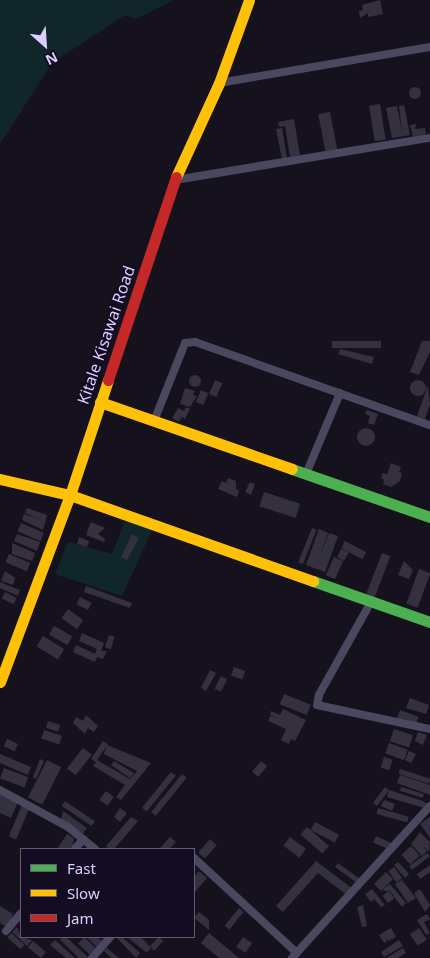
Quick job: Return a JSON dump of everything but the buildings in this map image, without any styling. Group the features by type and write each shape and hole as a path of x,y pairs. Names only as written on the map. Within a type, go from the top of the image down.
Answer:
{"street":[{"name":"Kitale Kisawai Road","path":"0,682 70,495 175,180 219,83 249,0"},
{"path":"219,83 430,47"},
{"path":"175,180 430,138"},
{"path":"154,421 185,343 195,342 430,425"},
{"path":"306,474 340,393"},
{"path":"100,402 430,517"},
{"path":"0,480 70,495 430,622"},
{"path":"372,600 319,695 317,705 430,729"},
{"path":"0,790 29,803 94,848"},
{"path":"195,859 294,955 430,806"},
{"path":"76,848 83,839"},
{"path":"6,931 20,914"},
{"path":"92,958 109,938"}],"green space":[{"path":"0,0 174,0 136,19 125,15 52,63 0,144"},
{"path":"126,519 152,530 122,596 55,574 68,542 112,554"}],"traffic: fast":[{"path":"292,469 430,517"},
{"path":"313,581 430,622"}],"traffic: slow":[{"path":"176,177 219,83 249,0"},
{"path":"0,682 70,495 108,380"},
{"path":"100,402 292,469"},
{"path":"0,479 70,495 313,581"}],"traffic: jam":[{"path":"108,380 176,177"}]}
